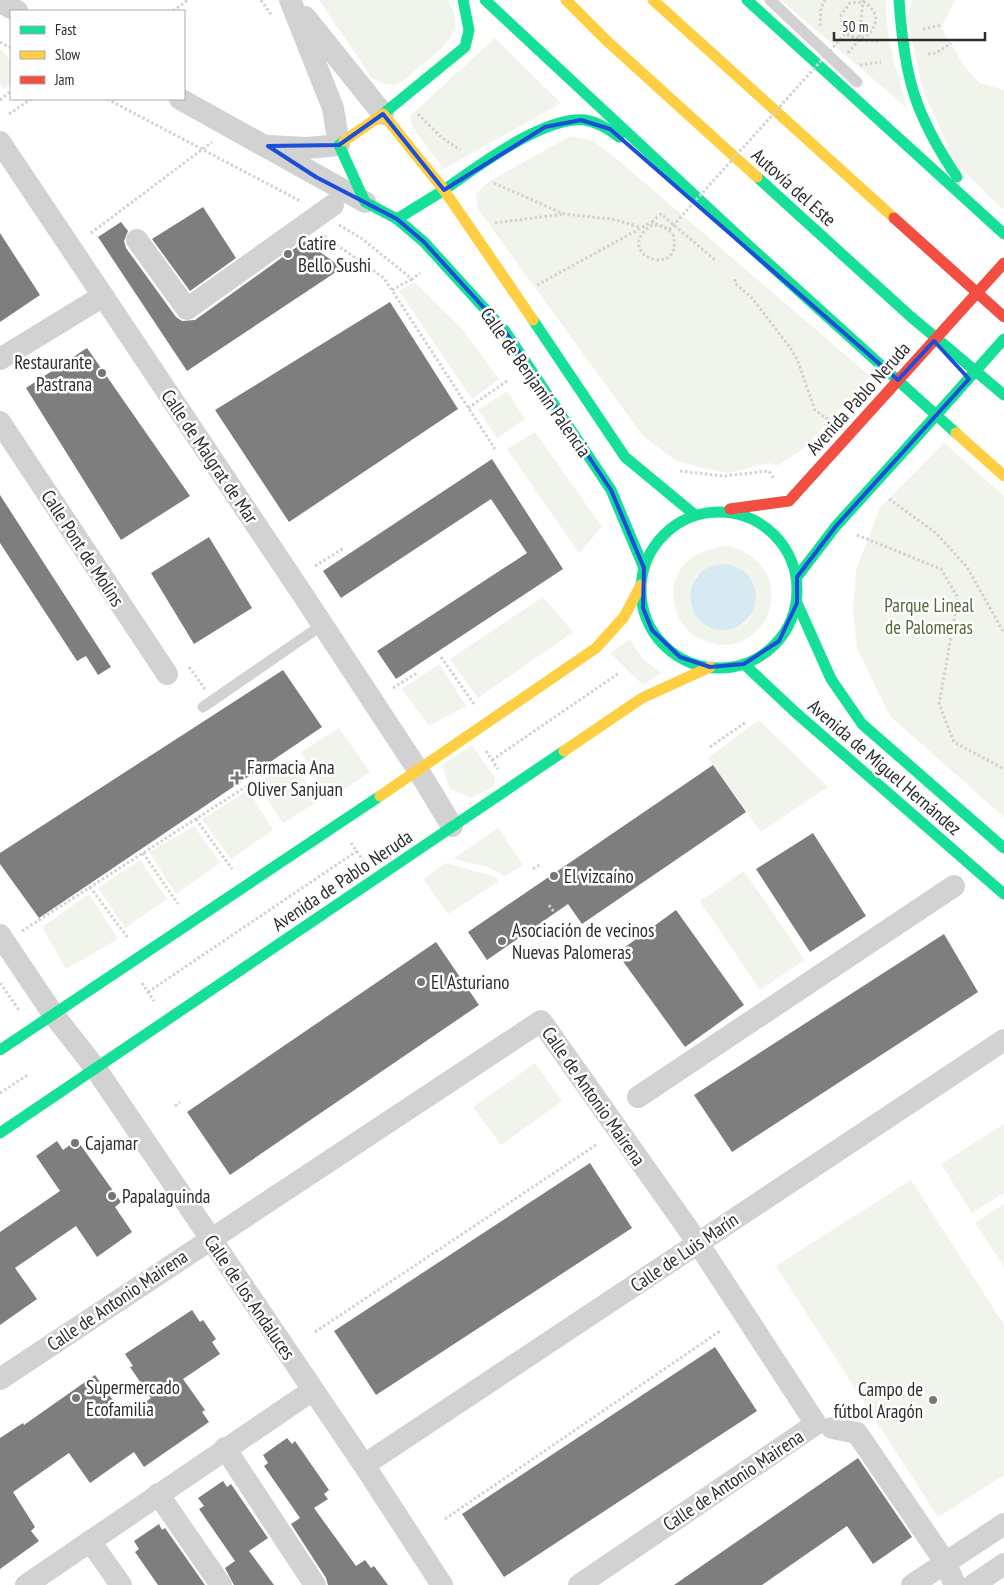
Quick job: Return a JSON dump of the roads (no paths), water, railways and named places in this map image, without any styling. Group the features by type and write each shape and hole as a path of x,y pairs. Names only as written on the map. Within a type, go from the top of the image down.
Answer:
{"main road":[{"path":"383,114 465,47 469,30 463,0"},
{"path":"485,0 747,244 1004,476"},
{"name":"Autovía del Este","path":"566,0 607,42 910,316 1004,395"},
{"path":"653,0 1004,317"},
{"path":"747,0 1004,234"},
{"path":"898,0 901,39 913,94 940,151 976,208"},
{"name":"Calle de Benjamín Palencia","path":"339,144 383,114 444,190 625,457 695,515"},
{"path":"397,219 545,127 581,120 610,129 747,244"},
{"path":"339,144 364,202"},
{"name":"Calle de Benjamín Palencia","path":"364,202 397,219 424,242 505,331 611,490 644,568"},
{"name":"Avenida Pablo Neruda","path":"714,512 789,501 1004,263"},
{"path":"910,316 977,388"},
{"path":"797,577 836,526 1004,339"},
{"path":"714,512 737,513 758,522 776,536 785,549 797,577 797,602 791,623 779,641 763,655 744,664 727,668 710,667 687,661 667,648 652,630 643,608 641,585 644,568 652,550 663,535 678,523 695,515 714,512"},
{"path":"0,1050 418,770 596,648 624,617 641,585"},
{"name":"Avenida de Miguel Hernández","path":"797,602 831,679 862,724 1004,848"},
{"name":"Avenida de Miguel Hernández","path":"744,664 795,712 1004,894"},
{"name":"Avenida de Pablo Neruda","path":"0,1133 642,698 710,667"}],"street":[{"path":"290,0 383,114"},
{"path":"290,0 333,108 339,144"},
{"name":"Calle de Benjamín Palencia","path":"182,100 268,146 316,177 364,202"},
{"name":"Calle de Malgrat de Mar","path":"0,142 418,770 452,826"},
{"name":"Calle de Benjamín Palencia","path":"268,146 307,148 339,144"},
{"path":"138,240 187,309 320,214"},
{"path":"0,359 103,296"},
{"name":"Calle Pont de Molins","path":"0,422 167,674"},
{"path":"638,1097 954,886"},
{"path":"0,934 53,1014"},
{"name":"Calle de los Andaluces","path":"53,1014 96,1069 364,1465 442,1585"},
{"name":"Calle de Antonio Mairena","path":"0,1378 541,1021 698,1242 816,1424 579,1585"},
{"name":"Calle de Luis Marín","path":"364,1465 1004,1040"},
{"path":"27,1585 225,1448 313,1390"},
{"path":"832,1428 857,1433 945,1562 955,1585"},
{"path":"225,1448 315,1585"},
{"path":"158,1494 221,1585"},
{"path":"912,1585 1004,1524"},
{"path":"90,1541 121,1585"},
{"path":"973,1585 1004,1564"}],"lane":[{"path":"770,0 865,90 871,112"},
{"path":"208,703 322,625"}],"place":[{"name":"Catire Bello Sushi","path":"288,254"},
{"name":"Restaurante Pastrana","path":"102,373"},
{"name":"Farmacia Ana Oliver Sanjuan","path":"237,778"},
{"name":"El vizcaíno","path":"554,876"},
{"name":"Asociación de vecinos Nuevas Palomeras","path":"502,941"},
{"name":"El Asturiano","path":"421,982"},
{"name":"Cajamar","path":"75,1143"},
{"name":"Papalaguinda","path":"112,1196"},
{"name":"Supermercado Ecofamilia","path":"76,1398"},
{"name":"Campo de fútbol Aragón","path":"933,1400"}],"park label":[{"name":"Parque Lineal de Palomeras","path":"929,616"}]}
